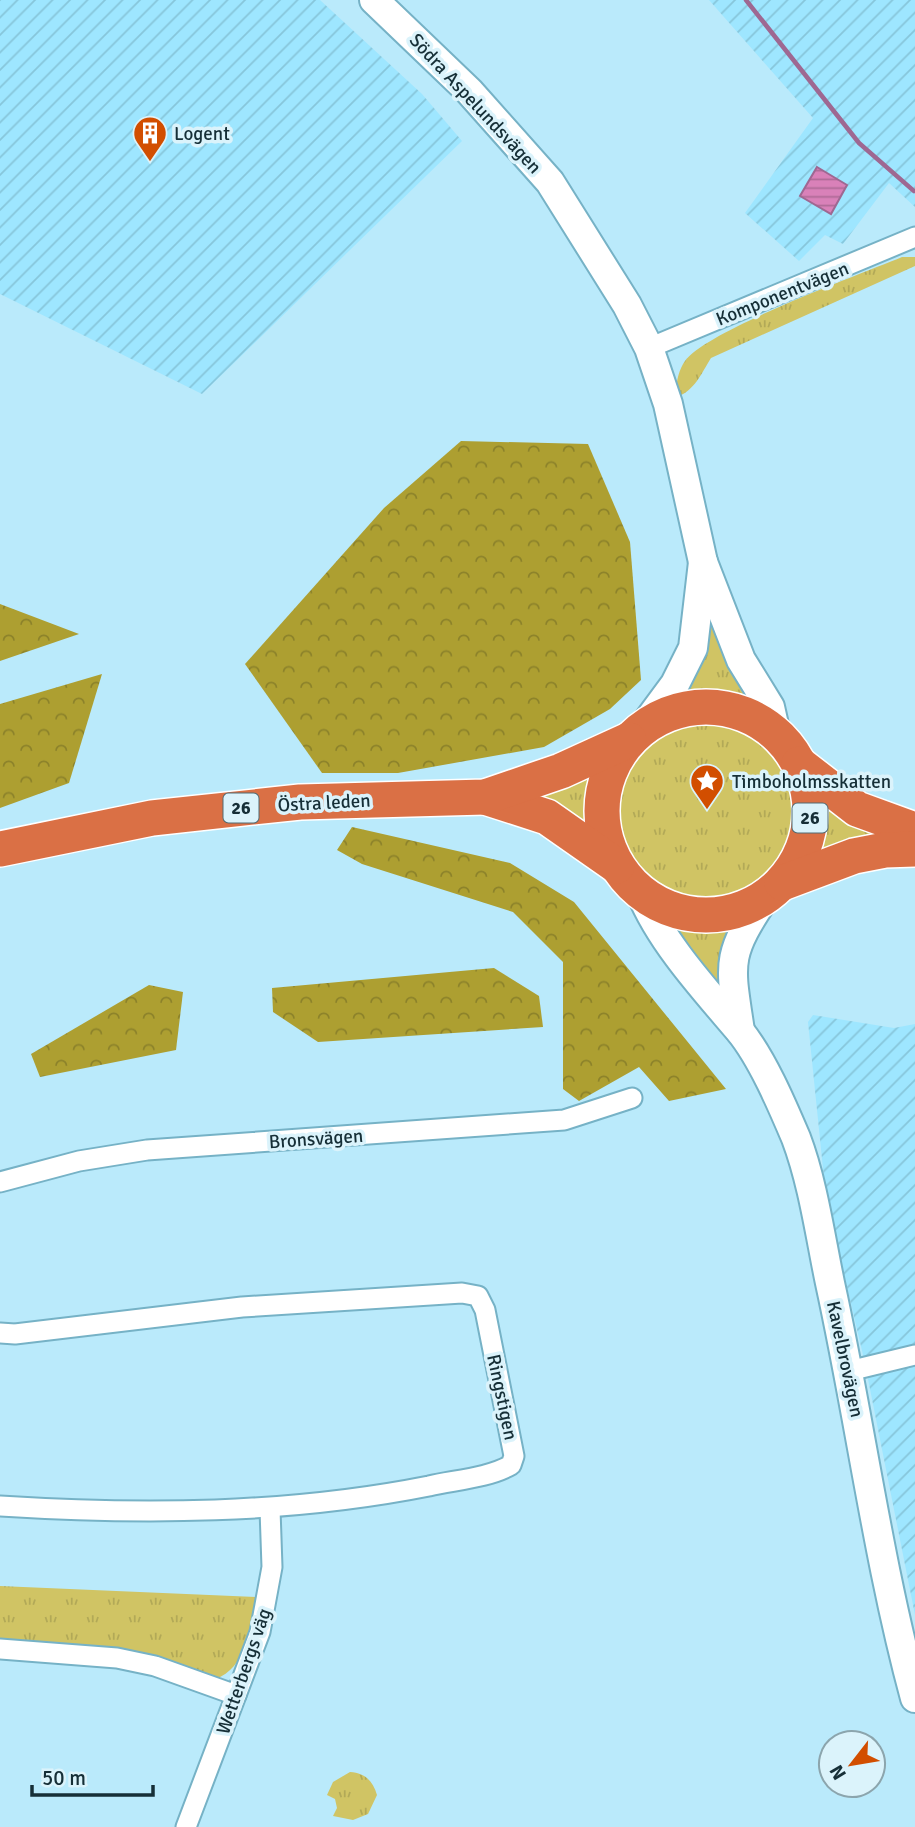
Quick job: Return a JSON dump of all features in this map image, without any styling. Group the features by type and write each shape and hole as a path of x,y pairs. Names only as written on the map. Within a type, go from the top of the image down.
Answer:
{"highway":[{"name":"26","path":"915,830 857,809 799,764 776,734 745,715 709,707 685,709 661,717 635,735 614,762 604,788 602,815 606,842 617,866 641,893 664,907 703,915 742,909 774,890 854,856 884,850 915,849"},
{"name":"Östra leden","path":"0,849 152,818 300,802 485,797 561,771 635,735"},
{"name":"26","path":"774,890 800,857 810,827 809,794 799,764"},
{"name":"Östra leden","path":"485,797 547,817 617,866"}],"street":[{"name":"Södra Aspelundsvägen","path":"374,0 469,91 550,182 604,264 649,348 677,437 703,562 718,593 741,660 770,707 776,734"},
{"name":"Komponentvägen","path":"649,348 915,237"},
{"name":"Södra Aspelundsvägen","path":"635,735 675,684 693,648 703,562"},
{"name":"Kavelbrovägen","path":"740,1031 730,972 736,945 774,890"},
{"name":"Kavelbrovägen","path":"641,893 650,916 718,1010 740,1031 778,1096 797,1141 849,1371 901,1647 915,1698"},
{"name":"Bronsvägen","path":"0,1182 79,1161 147,1150 564,1120 632,1098"},
{"name":"Ringstigen","path":"0,1333 15,1335 242,1307 462,1293 478,1296 485,1310 514,1444 511,1465 485,1474 369,1498 270,1509 88,1510 0,1506"},
{"path":"849,1371 915,1354"},
{"name":"Wetterbergs väg","path":"186,1827 260,1632 272,1566 270,1509"},
{"path":"0,1649 117,1658 155,1666 236,1695"}],"shaded area":[{"path":"0,0 320,0 422,94 462,141 202,394 0,294"},
{"path":"709,0 915,0 915,207 889,183 843,244 825,235 799,261 745,213 813,118"},
{"path":"817,167 847,185 831,214 800,196"},
{"path":"813,1015 894,1028 915,1024 915,1615 864,1359 826,1198 808,1022"}],"green space":[{"path":"902,257 915,257 915,266 711,358 693,386 677,397 681,369 685,361 699,348 752,319"},
{"path":"461,441 588,444 630,542 641,680 610,709 544,747 398,773 322,773 245,664 384,508"},
{"path":"709,598 764,714 715,701 672,704"},
{"path":"0,604 79,634 0,661"},
{"path":"102,674 69,783 0,808 0,704"},
{"path":"707,716 743,723 774,744 795,775 802,811 795,847 774,878 743,899 707,906 671,899 640,878 619,847 612,811 619,775 640,744 671,723"},
{"path":"607,757 597,802 601,848 518,795"},
{"path":"813,783 901,837 809,855 817,814"},
{"path":"352,827 510,863 574,902 726,1089 669,1101 639,1067 579,1101 563,1089 563,962 513,912 362,864 337,850"},
{"path":"655,912 696,919 737,917 727,1005"},
{"path":"494,968 539,996 543,1027 318,1042 273,1012 272,988"},
{"path":"149,985 183,992 176,1050 40,1077 31,1054"},
{"path":"0,1586 256,1597 249,1633 240,1656 226,1674 215,1679 0,1645"},
{"path":"350,1772 368,1779 377,1795 368,1814 353,1820 333,1816 337,1808 335,1799 327,1795 333,1782"}],"waterway":[{"path":"746,0 859,143 914,191"}],"place":[{"name":"Logent","path":"150,163"},
{"name":"Timboholmsskatten","path":"707,811"}]}
